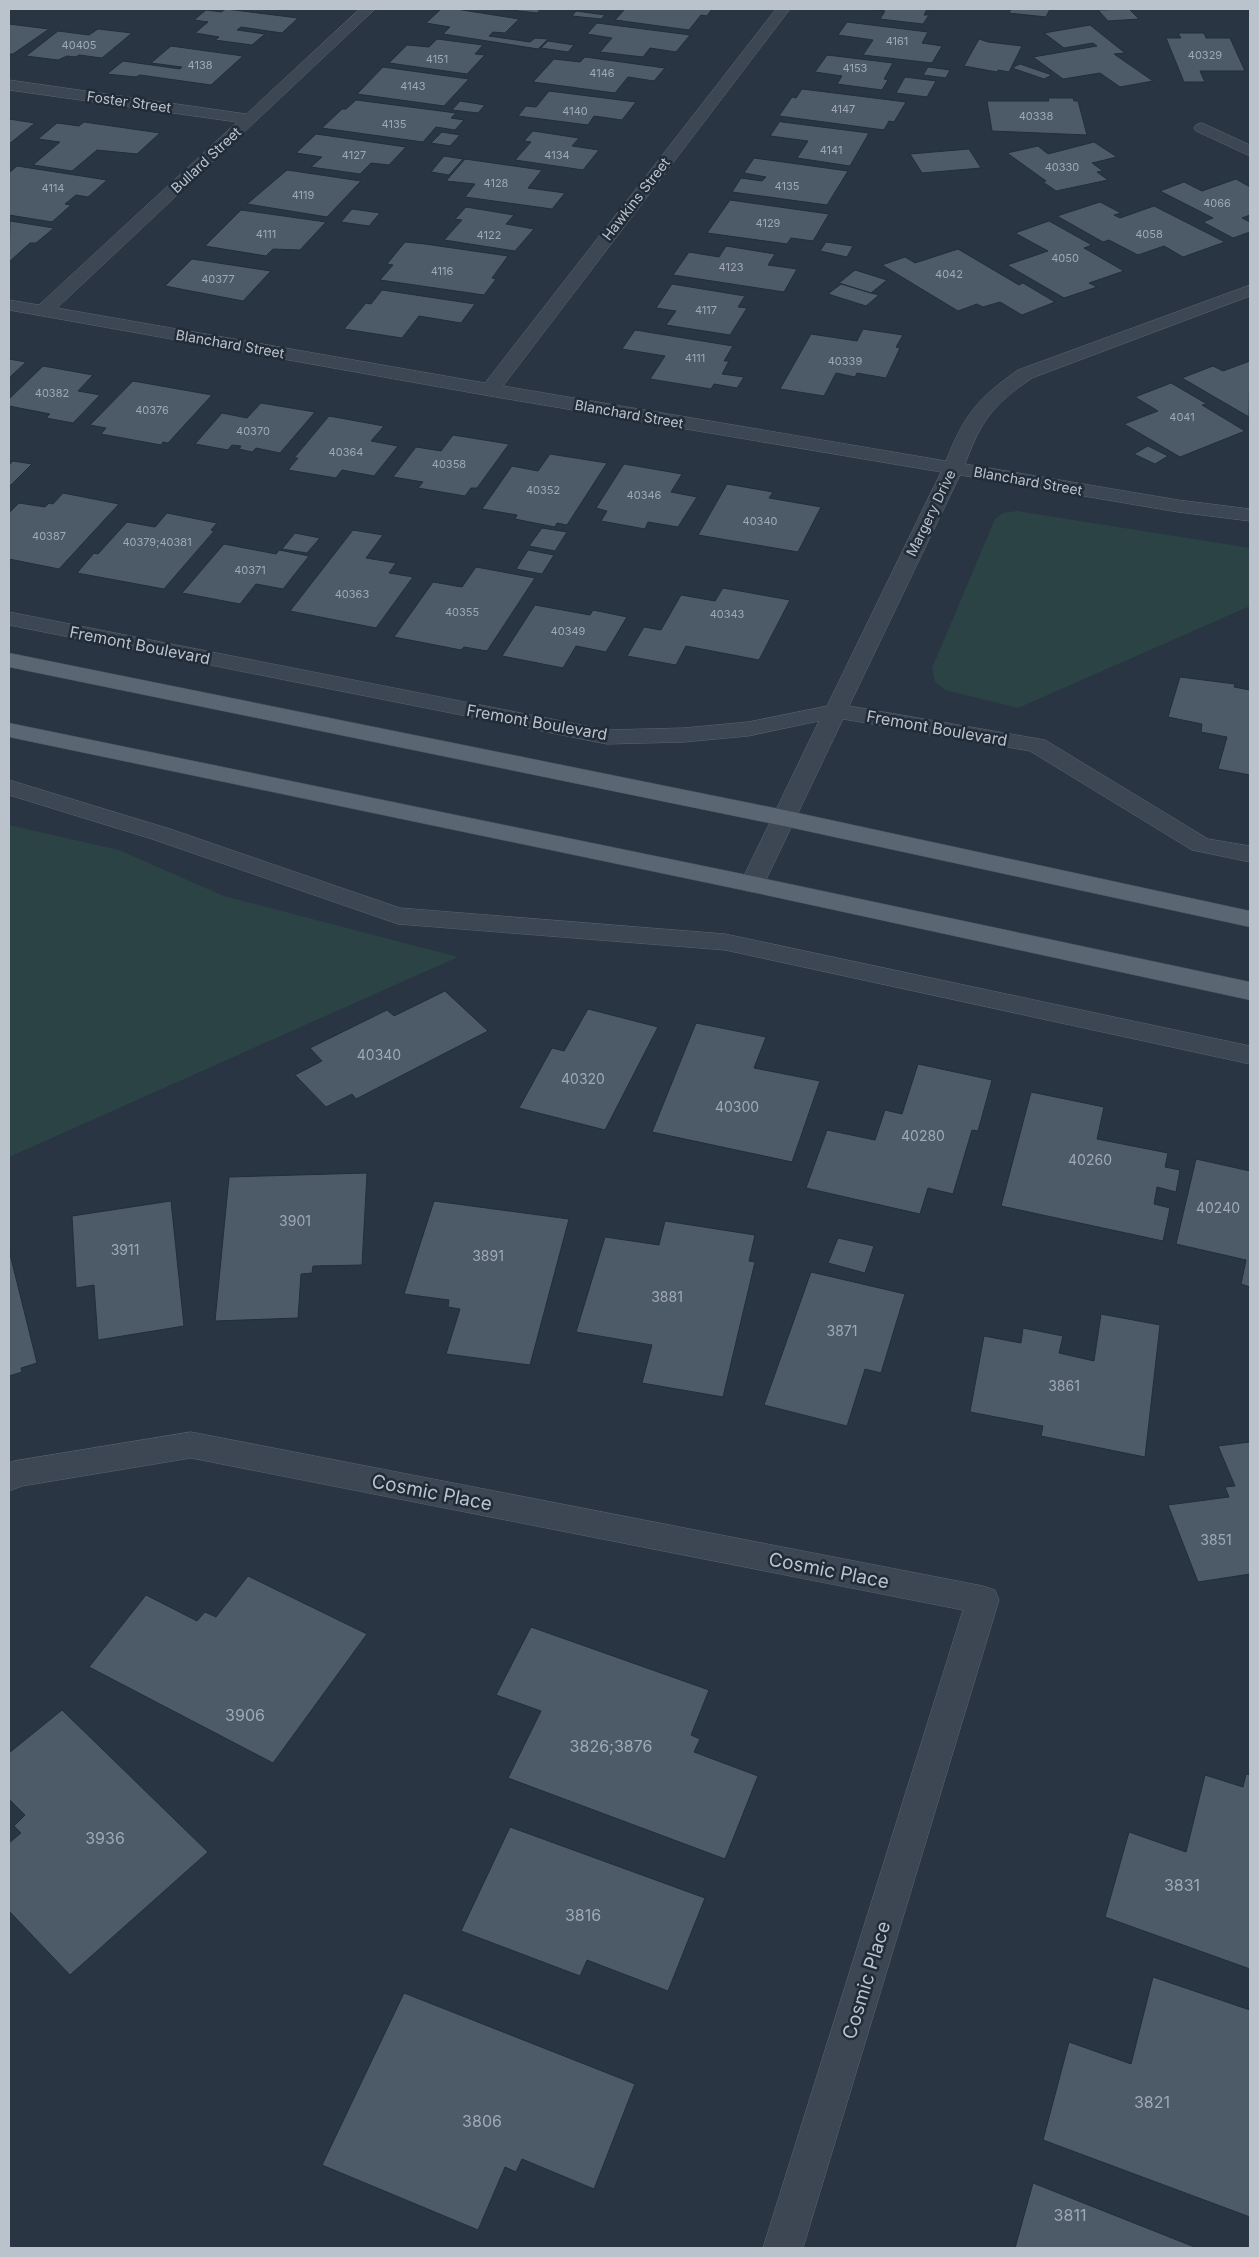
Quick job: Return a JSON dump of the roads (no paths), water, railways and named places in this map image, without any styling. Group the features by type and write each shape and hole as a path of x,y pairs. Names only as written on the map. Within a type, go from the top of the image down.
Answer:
{"main road":[{"path":"9,660 784,818 1250,919"},
{"path":"9,730 752,884 1250,991"}],"street":[{"name":"Bullard Street","path":"43,311 368,9"},
{"name":"Hawkins Street","path":"490,390 783,9"},
{"name":"Foster Street","path":"9,85 249,120"},
{"path":"1202,128 1250,151"},
{"name":"Margery Drive","path":"752,884 952,468 968,430 994,396 1025,374 1250,290"},
{"name":"Blanchard Street","path":"9,305 490,390 1178,506 1250,515"},
{"name":"Fremont Boulevard","path":"9,620 607,737 684,735 748,729 836,711 1037,745 1201,845 1250,854"},
{"path":"9,787 161,834 398,916 725,942 1250,1055"},
{"name":"Cosmic Place","path":"9,1478 14,1474 192,1445 983,1600 783,2248"}]}
